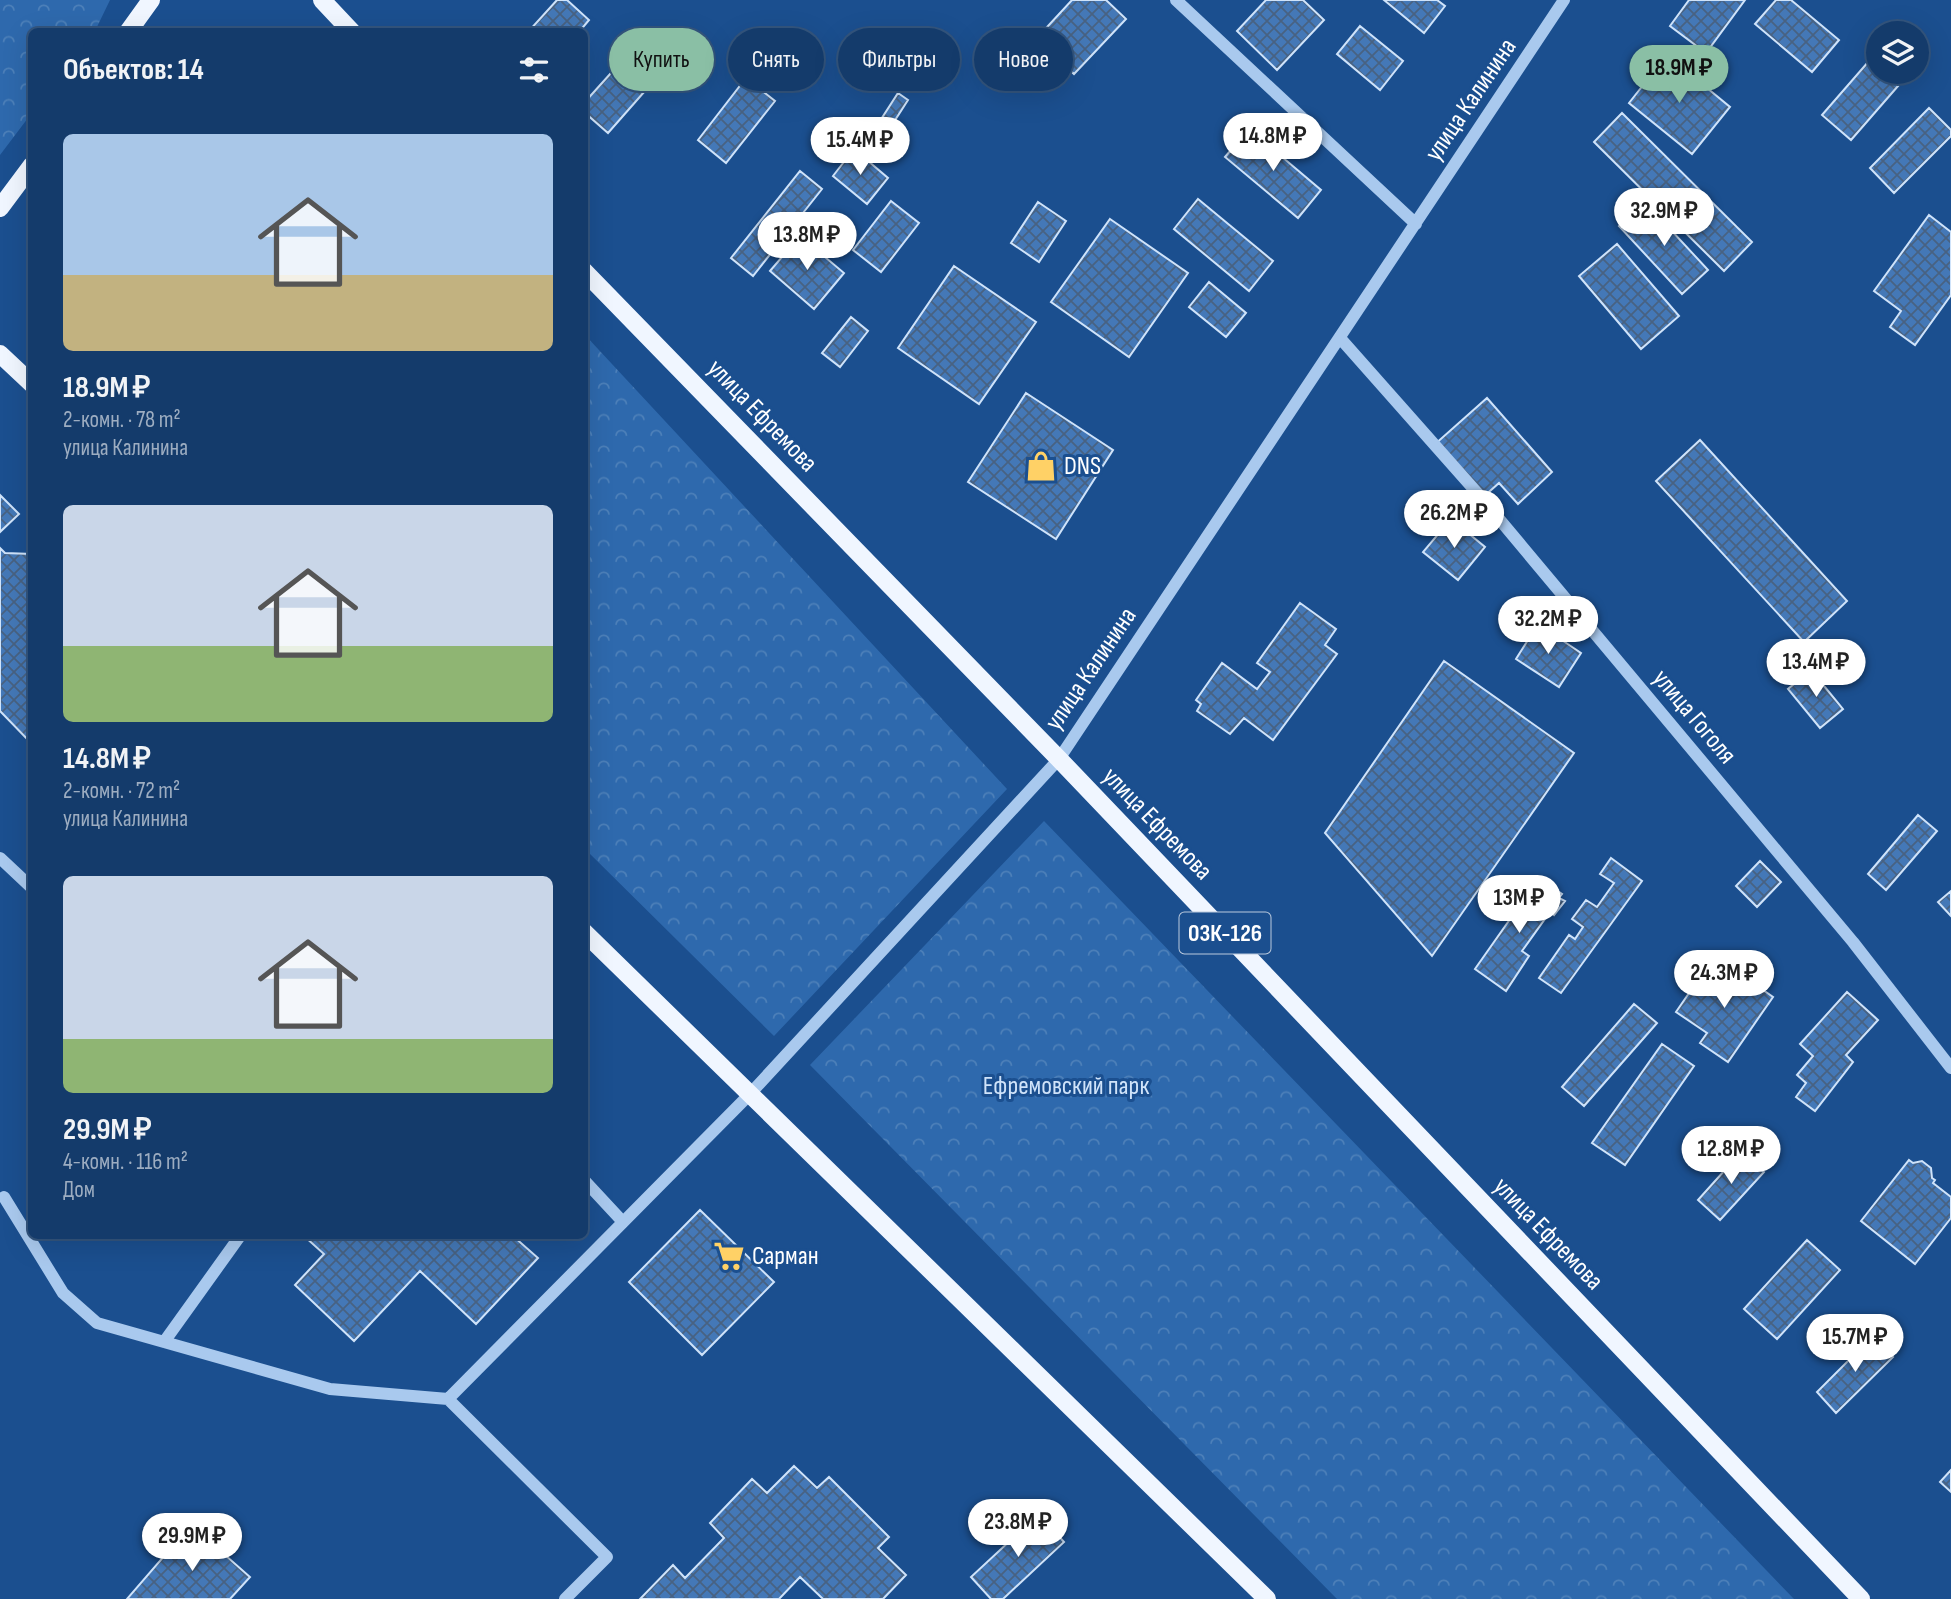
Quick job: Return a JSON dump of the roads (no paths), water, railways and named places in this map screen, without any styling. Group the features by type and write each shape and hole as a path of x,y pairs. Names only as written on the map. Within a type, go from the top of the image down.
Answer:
{"main road":[{"path":"131,28 151,0"},
{"path":"322,0 348,28"},
{"path":"0,208 28,170"},
{"name":"улица Ефремова","path":"588,275 1059,759 1861,1599"},
{"path":"0,354 28,380"},
{"path":"588,936 1267,1599"}],"street":[{"path":"1176,0 1416,224"},
{"name":"улица Калинина","path":"448,1399 749,1095 1059,759 1564,0"},
{"name":"улица Гоголя","path":"1340,338 1479,495 1853,942 1951,1068"},
{"path":"0,858 28,884"},
{"path":"588,1184 624,1222"},
{"path":"4,1197 28,1236"},
{"path":"30,1239 63,1293 97,1323 330,1389 448,1399 607,1557 565,1599"},
{"path":"164,1342 238,1239"}],"place":[{"name":"DNS","path":"1041,466"},
{"name":"Сарман","path":"729,1256"}],"park label":[{"name":"Ефремовский парк","path":"1066,1086"}]}
